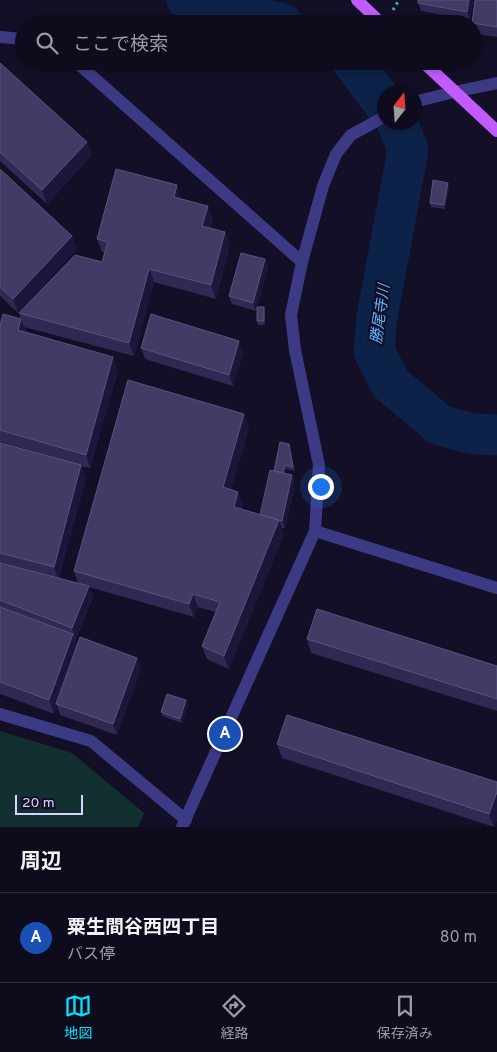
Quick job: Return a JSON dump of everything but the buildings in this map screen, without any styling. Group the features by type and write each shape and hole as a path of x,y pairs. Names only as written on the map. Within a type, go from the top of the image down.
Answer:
{"main road":[{"path":"357,0 373,15"},
{"path":"431,70 497,131"}],"street":[{"path":"0,37 15,38"},
{"path":"85,70 302,262"},
{"path":"422,100 497,83"},
{"path":"0,714 91,741 184,824 315,531 319,465 295,350 291,315 302,262 323,186 336,154 351,134 377,121"},
{"path":"315,531 497,588"}],"path":[{"path":"392,12 399,0"}],"green space":[{"path":"0,731 72,753 144,813 138,827 0,827"}],"waterway":[{"name":"勝尾寺川","path":"187,0 247,15"},
{"name":"勝尾寺川","path":"359,70 377,95"},
{"name":"勝尾寺川","path":"400,130 408,150 377,317 374,351 391,384 440,425 473,434 497,435"}],"place":[{"name":"粟生間谷西四丁目","path":"225,734"}]}
